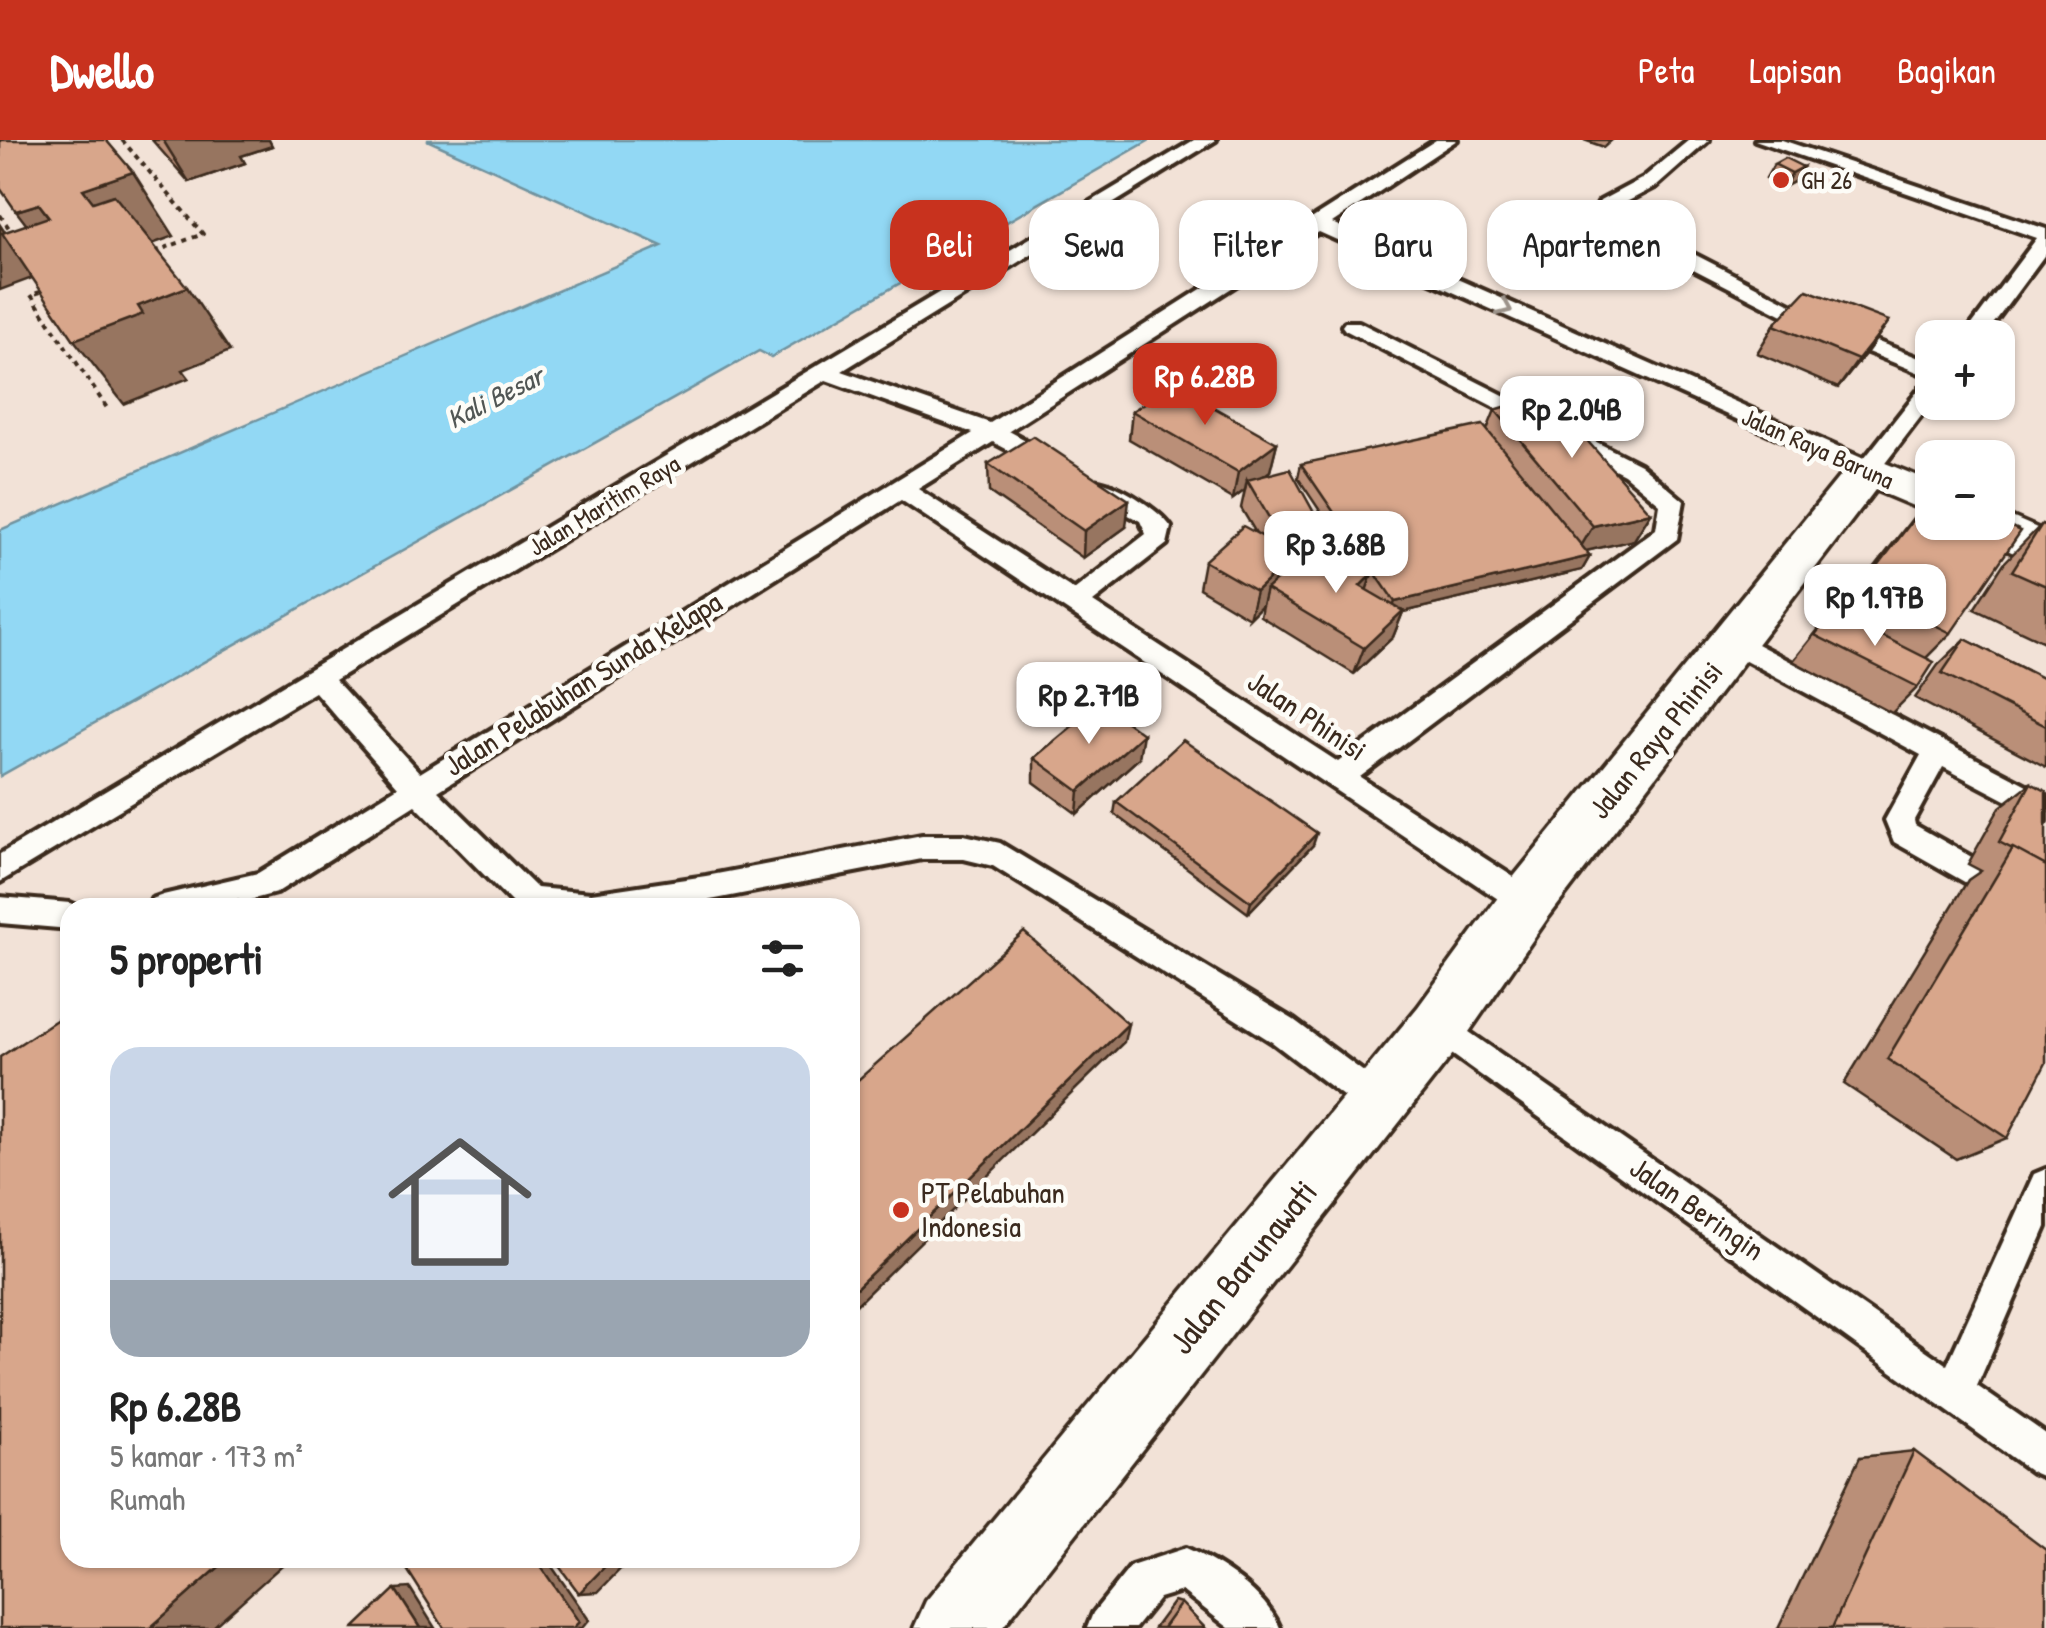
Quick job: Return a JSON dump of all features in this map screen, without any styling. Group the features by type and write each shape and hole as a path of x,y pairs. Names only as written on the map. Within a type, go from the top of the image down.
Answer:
{"street":[{"name":"Jalan Raya Baruna","path":"1868,470 1915,491"},
{"name":"Jalan Raya Phinisi","path":"1527,902 1868,470"},
{"path":"2015,536 2046,551"},
{"name":"Jalan Barunawati","path":"953,1628 1438,1026 1527,902"}],"lane":[{"name":"Jalan Maritim Raya","path":"0,869 1207,140"},
{"name":"Jalan Pelabuhan Sunda Kelapa","path":"206,898 265,884 899,486 992,432 1448,140"},
{"path":"1700,140 1650,182 1607,205 1610,218 1815,324 1915,364"},
{"path":"1764,140 2046,238 1985,320"},
{"name":"Jalan Raya Baruna","path":"1320,225 1868,470"},
{"path":"1339,777 1668,533 1672,501 1632,469 1352,326"},
{"path":"825,372 992,432 1148,515 1159,528 1158,538 1076,602"},
{"name":"Jalan Raya Phinisi","path":"1868,470 1915,410"},
{"name":"Jalan Phinisi","path":"899,486 1527,902"},
{"path":"1734,642 2046,809"},
{"path":"318,678 416,788 527,898"},
{"path":"1937,752 1900,820 1904,833 2046,915"},
{"path":"646,898 922,846 1000,855 1283,1031 1376,1101"},
{"path":"0,910 60,915"},
{"name":"Jalan Beringin","path":"1438,1026 2046,1458"},
{"path":"1955,1391 2046,1186"},
{"path":"1108,1628 1146,1581 1186,1570 1235,1604 1259,1628"}],"path":[{"path":"122,140 202,234 135,258"},
{"path":"0,214 20,244"},
{"path":"50,289 31,295 107,408"}],"water":[{"name":"Kali Besar","path":"427,140 1150,140 1045,200 1029,200 1029,209 1009,221 1009,200 890,200 890,289 771,357 759,351 0,776 0,530 662,246"}],"building":[{"path":"0,140 106,140 133,172 83,189 93,202 114,195 187,287 138,306 143,314 74,340 2,233 49,217 39,204 16,211 0,188"},
{"path":"1785,158 1803,167 1792,173 1774,164"},
{"path":"1807,290 1889,321 1858,360 1774,325"},
{"path":"1174,385 1277,443 1238,472 1132,411"},
{"path":"1546,394 1651,513 1593,526 1495,410"},
{"path":"1483,425 1590,556 1395,602 1301,464"},
{"path":"1033,436 1129,500 1084,531 988,464"},
{"path":"1290,469 1328,538 1285,545 1247,480"},
{"path":"1915,517 1915,540 2015,540 1951,633 1861,588"},
{"path":"2042,524 2046,526 2046,586 2012,571"},
{"path":"1243,526 1295,554 1256,591 1204,561"},
{"path":"1329,548 1372,574 1360,586 1403,611 1364,648 1266,589 1307,553 1317,559"},
{"path":"1833,611 1934,662 1918,687 1815,635"},
{"path":"1965,639 2046,680 2046,726 1942,673"},
{"path":"1100,703 1143,734 1079,791 1034,758"},
{"path":"1183,740 1317,833 1251,902 1116,802"},
{"path":"2031,783 2046,791 2046,866 1999,842"},
{"path":"2013,848 2046,866 2046,1063 2007,1138 1887,1059"},
{"name":"PT Pelabuhan Indonesia","path":"1024,932 1128,1024 860,1284 860,1078"},
{"path":"60,1018 60,1568 218,1568 150,1628 0,1628 0,1057"},
{"path":"1914,1451 2046,1550 2046,1628 1832,1628"},
{"path":"406,1568 542,1568 579,1622 573,1628 444,1628"},
{"path":"560,1568 603,1568 579,1593"},
{"path":"395,1589 420,1628 354,1628"},
{"path":"1181,1603 1205,1628 1163,1628"}],"place":[{"name":"GH 26","path":"1781,180"},
{"name":"PT Pelabuhan Indonesia","path":"901,1210"}]}
